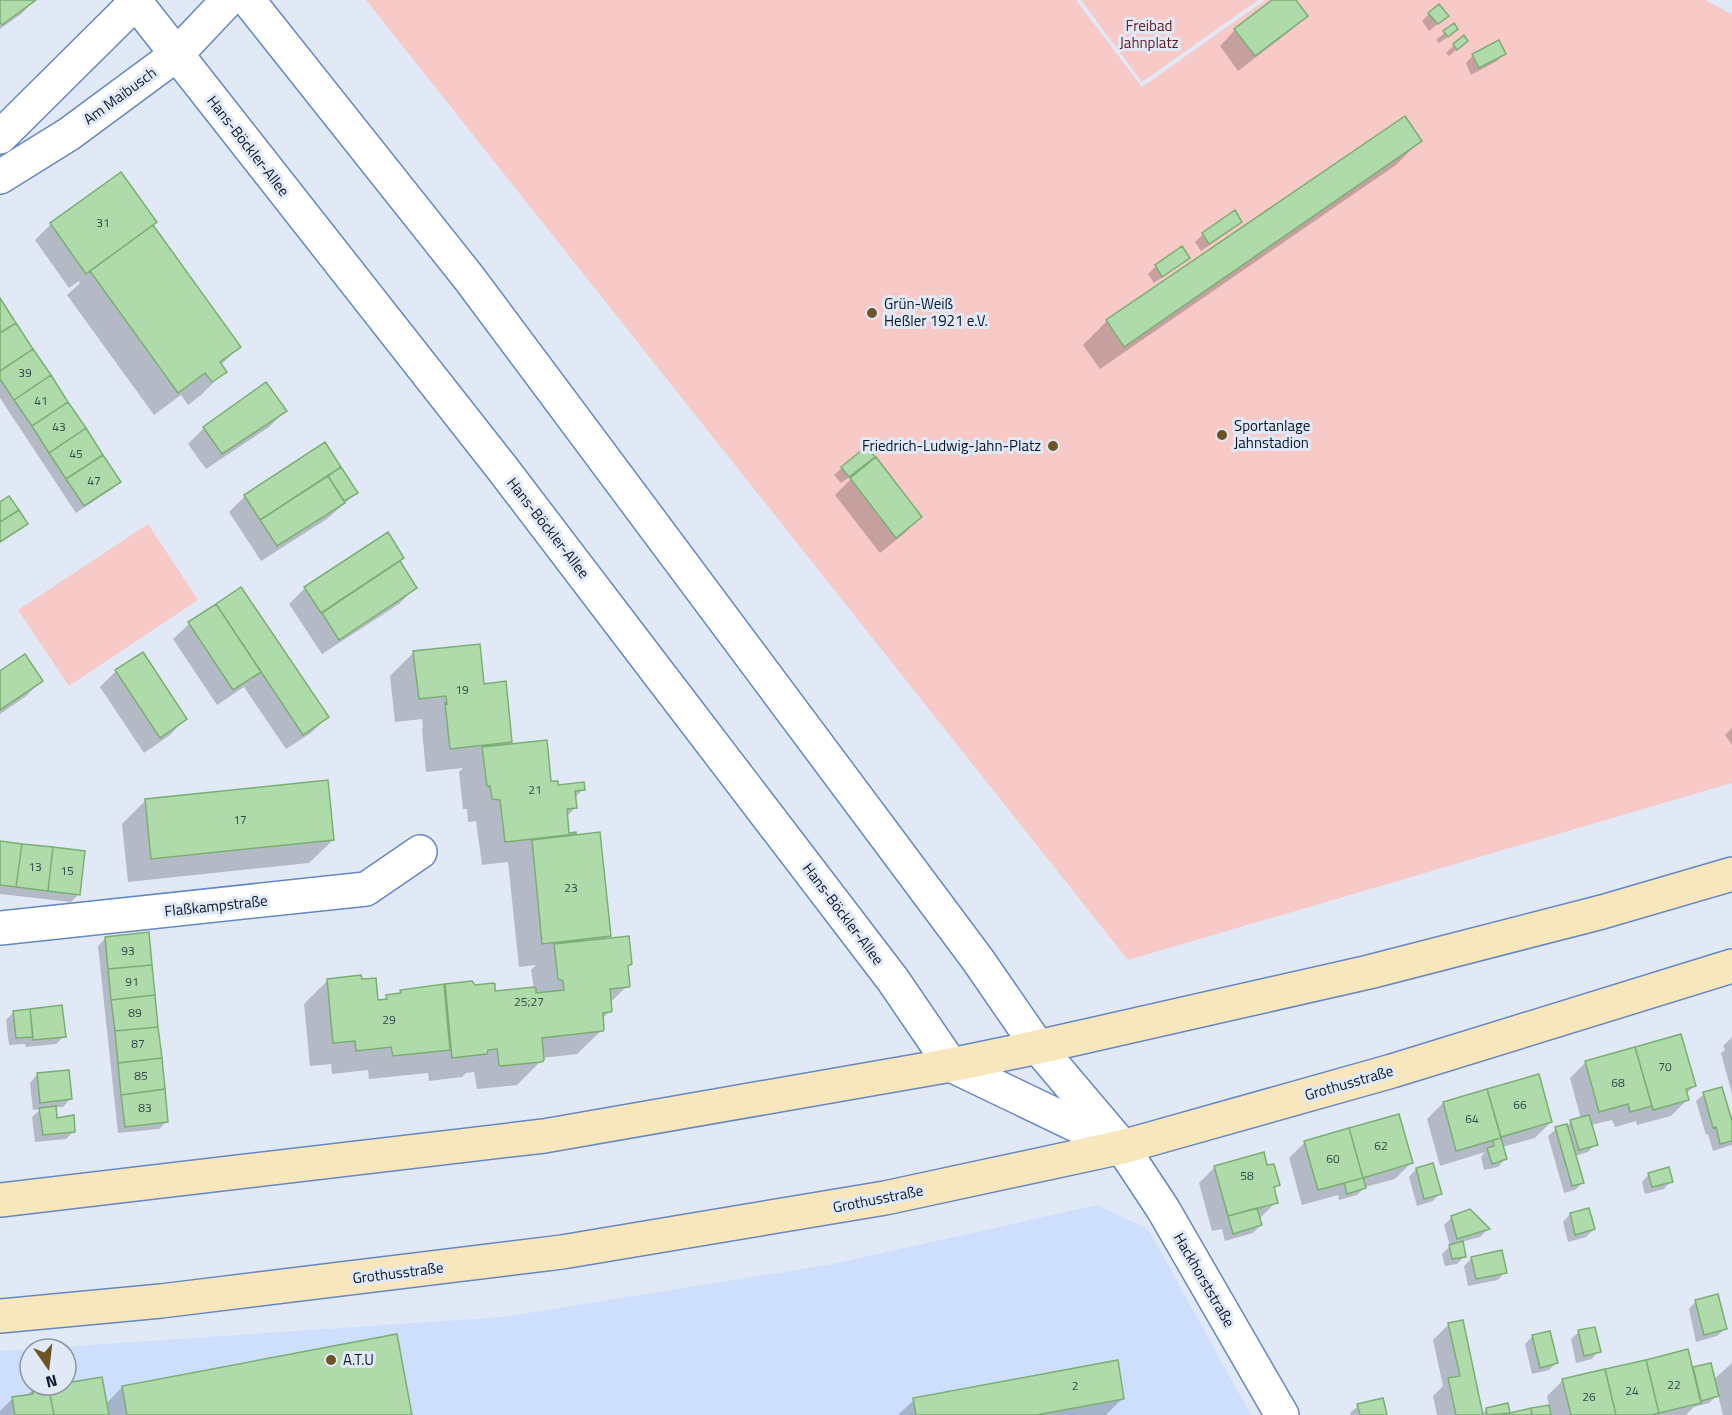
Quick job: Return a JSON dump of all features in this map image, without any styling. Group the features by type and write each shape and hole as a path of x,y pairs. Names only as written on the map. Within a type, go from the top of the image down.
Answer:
{"main road":[{"path":"0,1200 544,1136 951,1065 1369,972 1602,912 1732,874"},
{"name":"Grothusstraße","path":"0,1316 387,1275 584,1249 885,1198 1122,1147 1392,1071 1732,966"}],"street":[{"name":"Am Maibusch","path":"0,177 69,134 176,55 228,0"},
{"path":"248,0 469,278 978,960 1038,1047"},
{"name":"Hans-Böckler-Allee","path":"136,1 650,660 893,980 951,1065"},
{"path":"0,137 136,1"},
{"name":"Flaßkampstraße","path":"0,928 366,889 420,852"},
{"name":"Hackhorststraße","path":"1038,1047 1122,1147 1163,1209 1282,1415"},
{"path":"951,1065 1122,1147"}],"shaded area":[{"path":"1097,1205 1148,1229 1251,1415 0,1415 0,1351 18,1350 18,1397 78,1397 78,1346 503,1317 833,1264"}],"green space":[{"name":"Sportanlage Jahnstadion","path":"366,0 1076,0 1142,87 1265,0 1705,0 1732,14 1732,783 1128,960"},
{"name":"Freibad Jahnplatz","path":"1081,0 1258,0 1142,82"},
{"path":"148,524 198,600 69,686 18,610"}],"building":[{"path":"0,0 36,0 2,25"},
{"path":"1272,0 1296,0 1308,16 1255,56 1234,29"},
{"path":"1439,4 1449,16 1438,24 1428,13"},
{"path":"1454,23 1458,29 1448,37 1443,31"},
{"path":"1464,35 1468,41 1457,50 1453,44"},
{"path":"1499,40 1506,54 1479,68 1472,54"},
{"path":"1405,116 1422,141 1124,347 1106,320"},
{"path":"121,172 157,222 86,274 50,223"},
{"path":"1235,210 1242,222 1209,244 1202,233"},
{"path":"153,225 241,347 220,362 227,372 212,382 205,373 178,393 90,271"},
{"path":"1182,246 1190,258 1162,277 1155,265"},
{"path":"0,298 16,323 0,333"},
{"path":"16,323 33,349 0,371 0,333"},
{"path":"33,349 51,375 14,400 0,379 0,371"},
{"path":"51,375 68,402 32,426 14,400"},
{"path":"266,382 287,411 222,454 203,427"},
{"path":"68,402 86,428 49,453 32,426"},
{"path":"86,428 103,455 66,479 49,453"},
{"path":"325,442 341,467 260,520 244,495"},
{"path":"867,446 875,457 849,477 841,467"},
{"path":"103,455 121,482 84,506 66,479"},
{"path":"876,457 922,517 896,538 850,478"},
{"path":"341,467 358,493 344,501 328,476"},
{"path":"328,476 345,503 277,546 260,520"},
{"path":"9,496 19,510 0,522 0,502"},
{"path":"19,510 28,524 0,542 0,522"},
{"path":"388,532 404,558 321,613 304,587"},
{"path":"400,561 417,588 339,640 322,613"},
{"path":"241,587 329,717 303,735 216,604"},
{"path":"216,604 261,672 233,690 188,622"},
{"path":"480,644 484,684 506,681 512,742 450,749 446,696 419,699 413,651"},
{"path":"143,652 187,719 160,738 115,670"},
{"path":"25,654 43,681 0,710 0,671"},
{"path":"547,740 551,781 558,781 558,785 584,782 585,790 575,791 577,808 567,809 569,833 576,832 576,834 505,842 500,800 492,799 490,786 487,786 482,747"},
{"path":"328,780 334,840 151,859 145,799"},
{"path":"600,832 611,936 542,944 532,840"},
{"path":"0,841 22,844 16,887 0,885"},
{"path":"22,844 53,847 48,891 16,887"},
{"path":"53,847 85,851 80,895 48,891"},
{"path":"149,932 152,965 108,969 105,937"},
{"path":"629,936 632,964 628,966 630,986 610,989 612,1011 603,1013 603,1031 542,1038 544,1060 542,1062 501,1066 497,1049 488,1050 487,1054 452,1058 445,984 472,981 475,985 493,983 495,991 534,987 536,993 564,990 563,981 558,979 554,944"},
{"path":"152,965 155,995 111,1000 108,969"},
{"path":"361,975 362,979 376,978 378,1000 387,999 386,995 401,993 400,990 444,984 450,1050 393,1056 391,1047 356,1051 355,1041 333,1043 327,979"},
{"path":"155,995 158,1027 115,1031 111,1000"},
{"path":"62,1005 66,1037 33,1040 30,1009"},
{"path":"30,1009 33,1037 16,1038 13,1011"},
{"path":"158,1027 162,1058 118,1063 115,1031"},
{"path":"1681,1034 1696,1086 1686,1089 1689,1100 1653,1110 1635,1047"},
{"path":"1635,1047 1652,1106 1630,1112 1628,1104 1599,1112 1585,1061"},
{"path":"162,1058 165,1089 121,1095 118,1063"},
{"path":"69,1070 72,1099 40,1103 37,1073"},
{"path":"1539,1074 1552,1122 1501,1137 1487,1089"},
{"path":"1722,1087 1732,1121 1732,1141 1720,1144 1703,1092"},
{"path":"165,1089 168,1122 125,1127 121,1095"},
{"path":"1487,1089 1501,1138 1456,1151 1443,1102"},
{"path":"56,1106 57,1118 74,1115 75,1132 43,1135 39,1108"},
{"path":"1399,1114 1413,1163 1363,1178 1349,1128"},
{"path":"1589,1115 1598,1145 1579,1150 1570,1120"},
{"path":"1567,1124 1584,1183 1572,1186 1555,1127"},
{"path":"1349,1128 1363,1178 1318,1190 1304,1141"},
{"path":"1501,1138 1507,1159 1492,1164 1487,1148 1494,1146 1493,1140"},
{"path":"1264,1152 1267,1165 1274,1164 1280,1185 1274,1187 1278,1203 1228,1216 1214,1166"},
{"path":"1433,1163 1442,1194 1424,1199 1416,1168"},
{"path":"1669,1167 1673,1182 1652,1187 1648,1173"},
{"path":"1363,1178 1366,1188 1347,1194 1344,1183"},
{"path":"1257,1208 1262,1225 1233,1234 1228,1216"},
{"path":"1589,1208 1595,1229 1575,1235 1570,1213"},
{"path":"1470,1209 1490,1229 1457,1239 1451,1216"},
{"path":"1463,1241 1466,1257 1452,1259 1449,1245"},
{"path":"1502,1250 1507,1273 1476,1279 1471,1257"},
{"path":"1718,1294 1727,1329 1704,1335 1695,1300"},
{"path":"1463,1320 1483,1415 1456,1415 1448,1378 1460,1376 1448,1323"},
{"path":"1595,1327 1601,1352 1584,1356 1578,1330"},
{"path":"1550,1331 1558,1363 1540,1368 1532,1335"},
{"name":"A.T.U","path":"397,1334 412,1415 127,1415 122,1386"},
{"path":"1688,1349 1701,1403 1659,1413 1646,1360"},
{"path":"1118,1360 1124,1399 1036,1415 916,1415 913,1398"},
{"path":"1646,1360 1659,1413 1616,1415 1605,1369"},
{"path":"1711,1363 1719,1396 1701,1401 1693,1367"},
{"path":"1605,1369 1616,1415 1571,1415 1562,1379"},
{"path":"102,1377 109,1415 54,1415 50,1397 78,1397 78,1381"},
{"path":"12,1397 50,1397 54,1415 15,1415"},
{"path":"1383,1398 1387,1415 1360,1415 1357,1404"},
{"path":"1508,1403 1510,1413 1487,1415 1486,1408"},
{"path":"1549,1405 1551,1415 1532,1415 1531,1408"},
{"path":"1531,1408 1532,1415 1503,1415 1510,1413"}],"place":[{"name":"Grün-Weiß Heßler 1921 e.V.","path":"872,313"},
{"name":"Sportanlage Jahnstadion","path":"1222,435"},
{"name":"Friedrich-Ludwig-Jahn-Platz","path":"1053,446"},
{"name":"A.T.U","path":"331,1360"}]}
